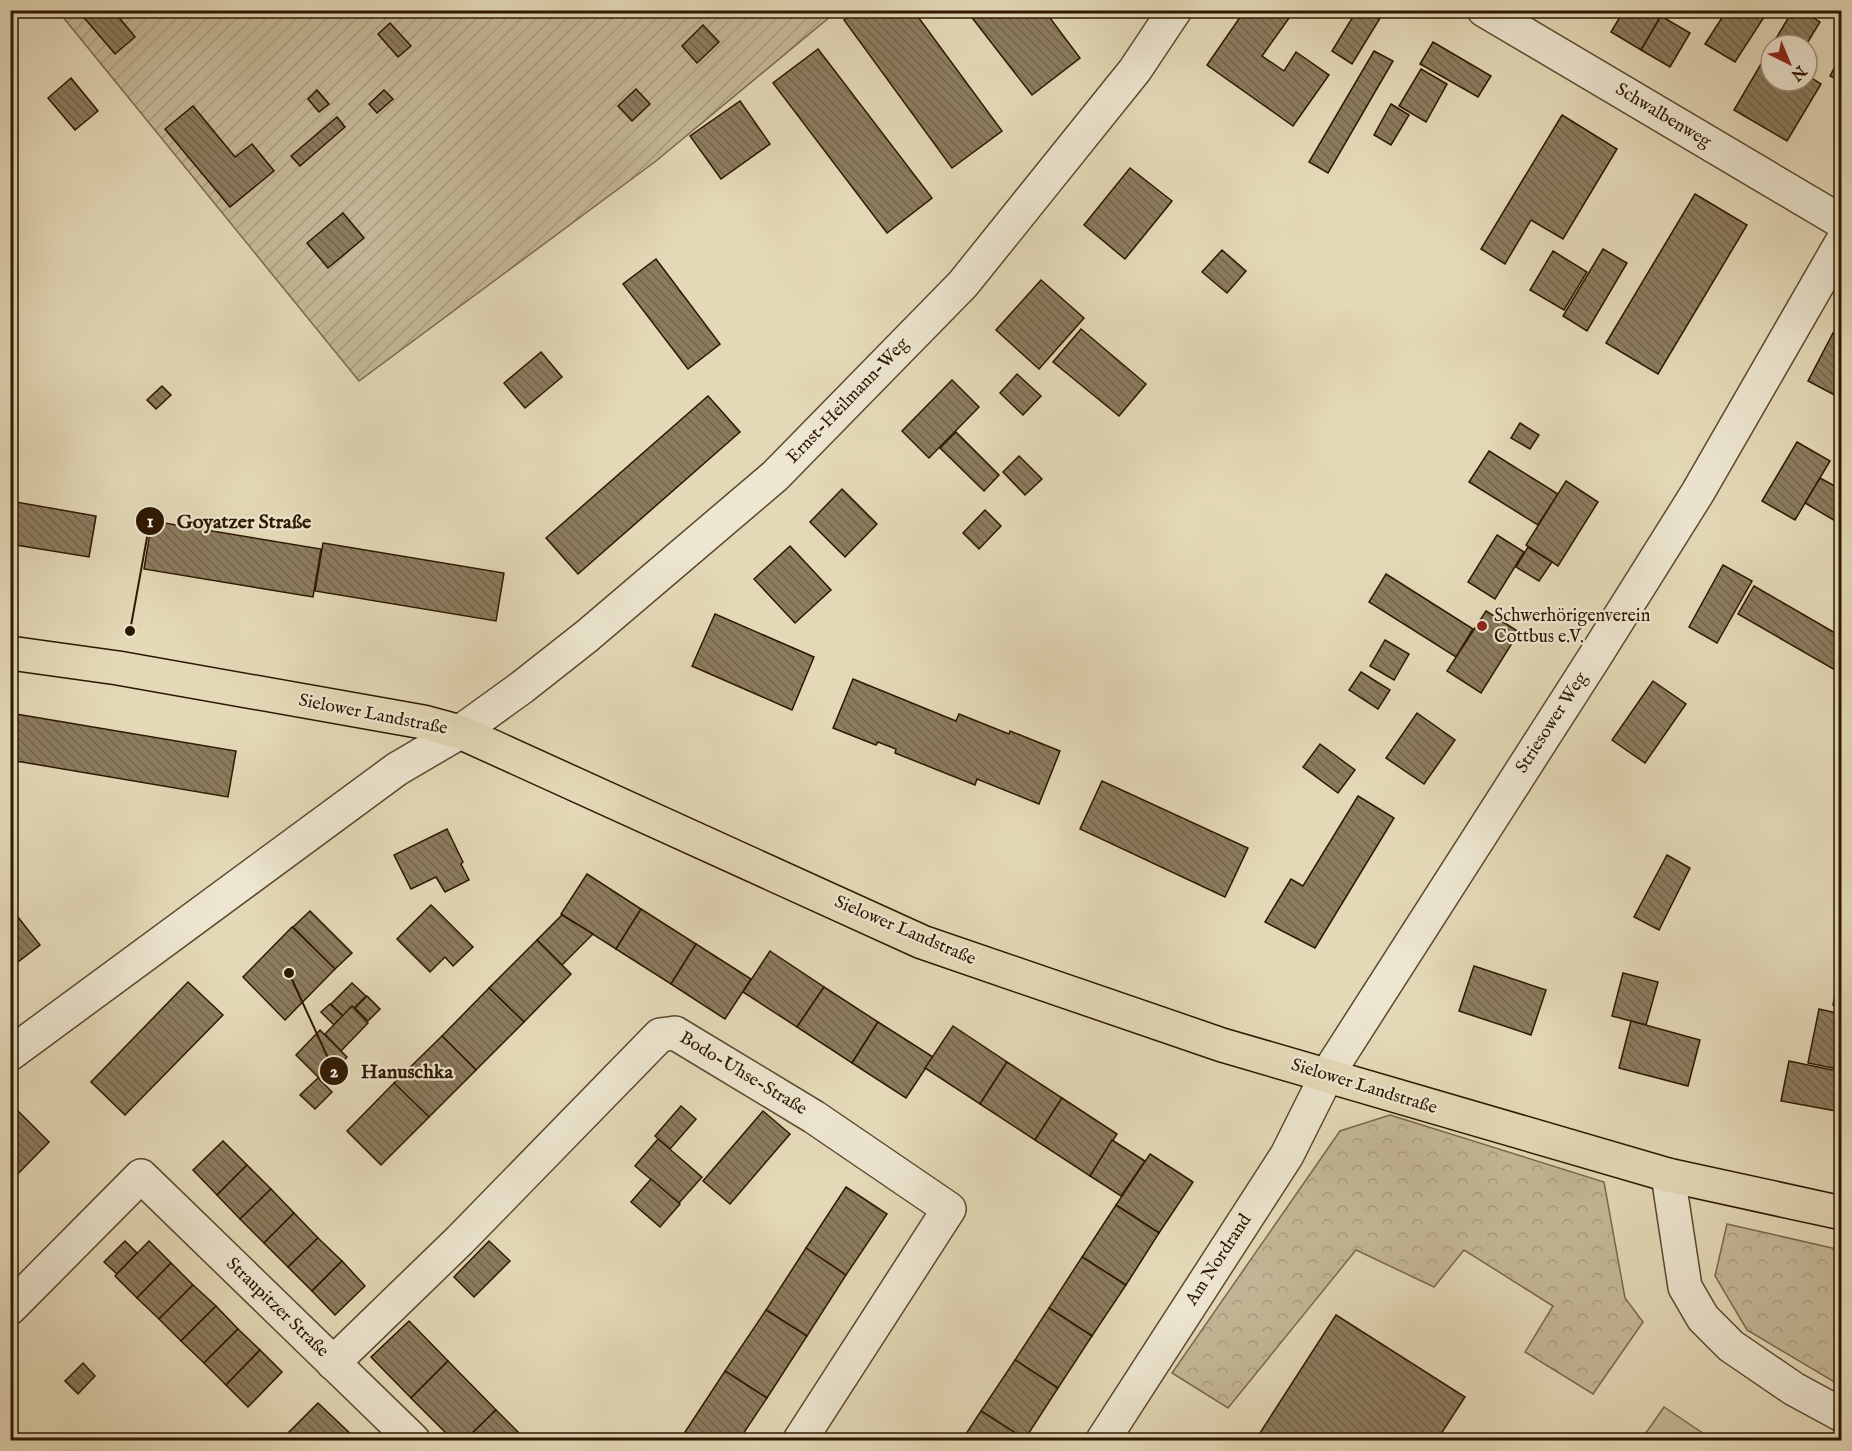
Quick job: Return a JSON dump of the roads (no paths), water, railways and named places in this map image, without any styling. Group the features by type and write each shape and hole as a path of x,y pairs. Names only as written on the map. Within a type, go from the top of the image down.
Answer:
{"main road":[{"name":"Sielower Landstraße","path":"10,653 130,670 423,722 460,732 922,942 1222,1045 1668,1175 1842,1213"}],"street":[{"name":"Ernst-Heilmann-Weg","path":"10,1054 397,769 460,732 587,636 775,476 963,284 1135,70 1175,10"},
{"name":"Schwalbenweg","path":"1484,10 1842,222"},
{"name":"Striesower Weg","path":"1328,1075 1698,492 1842,242"},
{"name":"Bodo-Uhse-Straße","path":"333,1363 460,1240 660,1035 675,1033 814,1117 949,1209 800,1440"},
{"name":"Am Nordrand","path":"1103,1440 1287,1155 1328,1075"},
{"path":"1668,1175 1685,1287 1703,1317 1731,1347 1794,1389 1842,1415"},
{"name":"Straupitzer Straße","path":"10,1308 141,1176 413,1440"}],"place":[{"name":"Schwerhörigenverein Cottbus e.V.","path":"1482,626"},
{"name":"Goyatzer Straße","path":"130,631"},
{"name":"Hanuschka","path":"289,973"}]}
